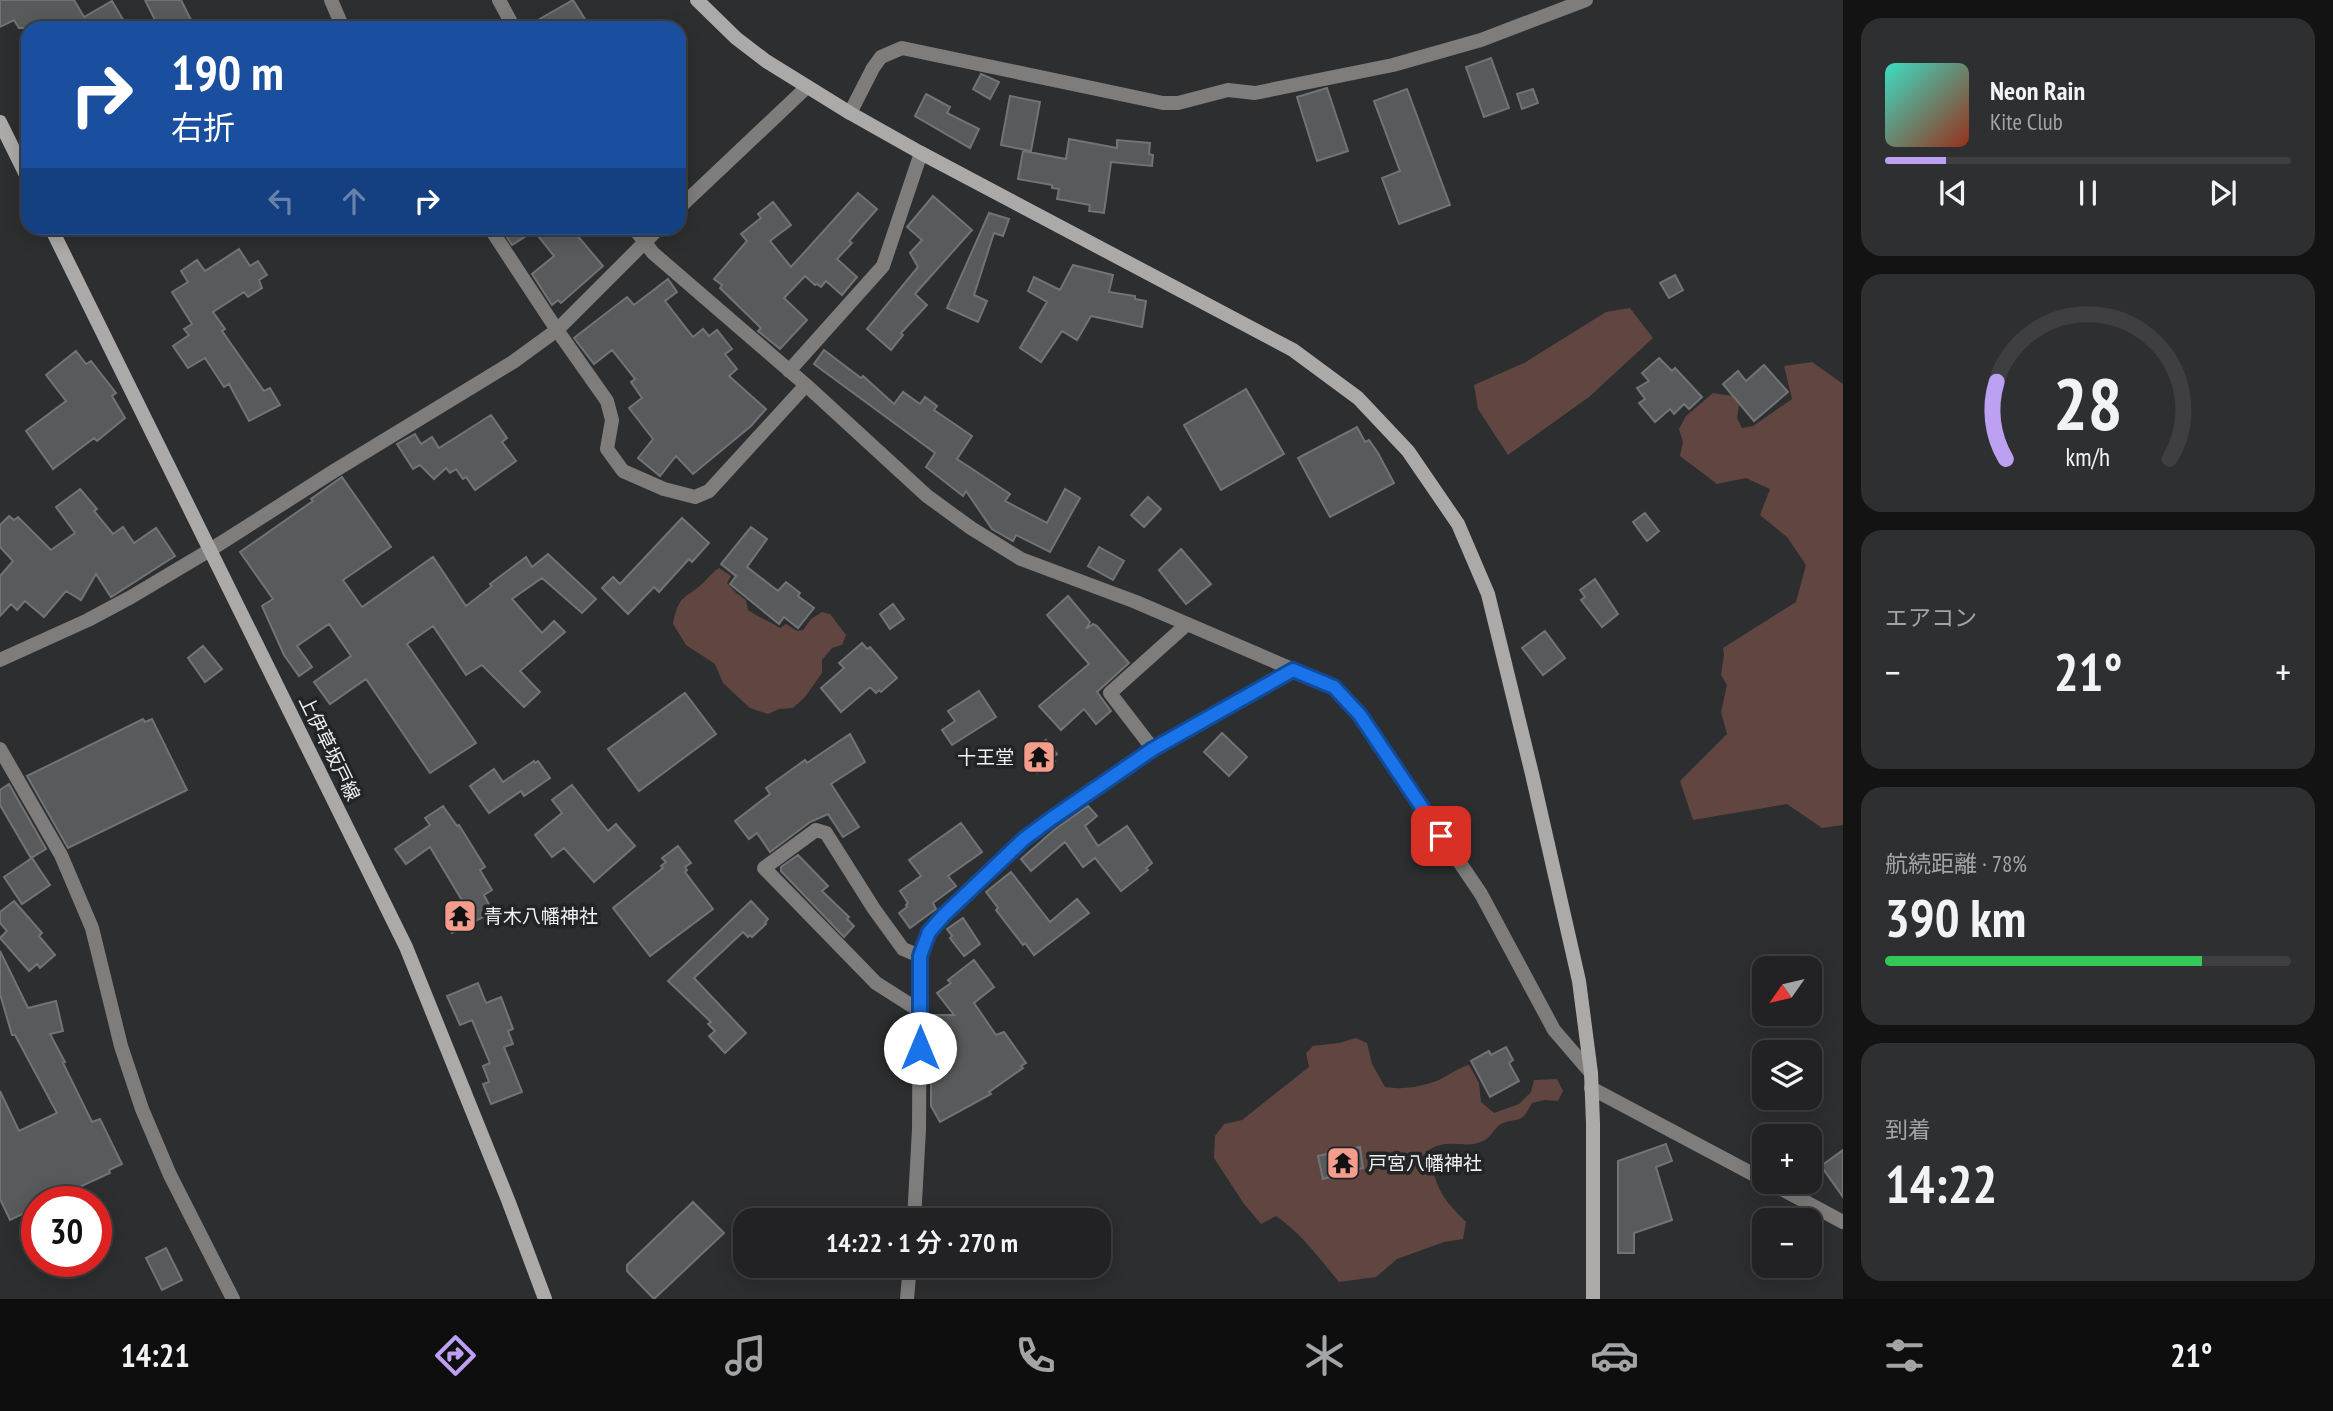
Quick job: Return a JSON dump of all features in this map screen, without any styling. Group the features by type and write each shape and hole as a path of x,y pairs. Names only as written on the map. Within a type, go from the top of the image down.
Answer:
{"street":[{"path":"331,0 339,21"},
{"path":"499,0 510,21"},
{"path":"696,0 736,38 766,61 850,113 1293,350 1358,398 1408,451 1458,524 1488,594 1579,981 1594,1123 1593,1299"},
{"path":"850,113 881,57 902,48 1163,103 1178,103 1228,90 1255,93 1393,65 1481,40 1586,0"},
{"path":"686,201 807,87"},
{"path":"0,122 21,165"},
{"path":"789,371 883,266 921,153"},
{"name":"上伊草坂戸線","path":"54,235 406,947 545,1299"},
{"path":"495,235 607,401 612,419 607,449 623,471 664,489 695,496 709,491 806,385"},
{"path":"639,235 653,253 806,385 928,496 971,528 1021,559 1136,602 1334,687 1360,715 1481,894 1554,1030 1591,1081 1752,1173"},
{"path":"0,660 88,620 211,550 513,362 557,330 652,235"},
{"path":"1153,749 1110,693 1186,625"},
{"path":"915,1208 919,1129 920,956 929,932 1024,839 1153,749 1293,670"},
{"path":"0,750 61,855 87,916 121,1046 142,1109 170,1175 233,1299"},
{"path":"920,956 903,949 826,833 816,830 764,868 876,983 920,1011"},
{"path":"1791,1194 1843,1222"},
{"path":"907,1299 909,1278"}],"shaded area":[{"path":"1630,308 1653,338 1589,397 1508,455 1478,409 1474,385 1524,363 1606,312"},
{"path":"1812,362 1843,384 1843,825 1822,828 1787,804 1693,820 1680,781 1727,734 1721,712 1727,685 1721,675 1723,648 1796,602 1806,565 1787,537 1760,515 1770,489 1746,478 1717,484 1680,456 1683,442 1679,429 1686,416 1713,393 1732,396 1739,405 1737,418 1742,428 1753,426 1792,399 1784,366"},
{"path":"719,568 731,576 727,583 746,600 748,610 780,628 786,624 797,631 803,630 811,619 822,612 830,614 846,635 842,645 832,648 822,660 822,673 805,697 793,708 779,709 768,714 750,708 723,683 715,664 686,645 673,624 681,601"},
{"path":"1356,1038 1367,1043 1372,1064 1385,1087 1405,1088 1426,1084 1469,1065 1479,1083 1481,1102 1494,1113 1519,1104 1531,1092 1534,1080 1557,1079 1563,1091 1558,1101 1532,1103 1523,1117 1503,1123 1483,1141 1444,1144 1429,1150 1427,1160 1440,1191 1466,1222 1463,1239 1444,1242 1397,1259 1376,1277 1339,1282 1294,1230 1276,1216 1261,1224 1244,1204 1214,1158 1215,1136 1224,1124 1242,1120 1309,1067 1306,1053 1313,1046"}],"building":[{"path":"0,0 74,0 84,17 112,1 124,21 21,21 19,28 14,20 0,27"},
{"path":"145,0 181,0 192,21 156,21"},
{"path":"573,0 585,19 581,21 536,21"},
{"path":"1491,58 1509,108 1484,117 1466,67"},
{"path":"981,74 999,82 990,99 973,89"},
{"path":"1327,88 1348,151 1317,161 1297,97"},
{"path":"1407,89 1450,205 1399,224 1382,178 1400,171 1374,101"},
{"path":"1533,89 1538,103 1522,109 1517,94"},
{"path":"926,94 950,107 947,113 979,129 970,148 915,116"},
{"path":"1010,96 1040,102 1031,151 1001,145"},
{"path":"1069,139 1117,148 1117,140 1150,143 1152,166 1111,162 1104,213 1089,211 1090,205 1057,199 1059,189 1052,188 1052,185 1018,179 1023,151 1066,159"},
{"path":"858,193 877,209 837,259 857,277 842,295 826,281 821,287 805,276 784,298 807,320 780,349 758,331 761,328 714,279 747,241 741,234 761,218 758,214 773,202 791,225 770,241 791,267"},
{"path":"933,196 972,230 915,294 927,305 901,333 903,335 891,350 867,329 918,267 910,253 922,240 907,227"},
{"path":"989,213 1009,219 1003,236 994,233 974,295 987,301 978,322 947,308"},
{"path":"506,235 528,235 512,245"},
{"path":"537,235 577,235 603,266 561,303 558,300 552,305 532,274 554,256"},
{"path":"239,249 250,266 258,261 267,275 259,280 262,288 248,297 244,292 213,312 225,329 222,331 264,391 270,388 280,405 249,421 229,384 224,387 205,358 188,368 173,346 189,335 184,329 192,324 172,292 188,282 181,271 197,260 205,271"},
{"path":"1073,265 1113,275 1109,292 1135,296 1135,299 1146,301 1142,327 1091,316 1077,340 1062,331 1041,362 1020,348 1047,302 1028,291 1034,277 1060,290"},
{"path":"1675,275 1683,290 1669,298 1660,283"},
{"path":"668,279 677,292 665,301 693,337 703,329 709,336 717,330 732,349 725,354 737,369 729,376 766,409 751,426 693,474 676,456 660,476 638,458 653,439 629,408 642,398 631,382 635,379 612,350 594,364 574,338 627,297 634,305"},
{"path":"824,350 861,378 863,376 894,404 903,392 920,404 925,397 937,406 934,410 972,436 957,459 1010,494 1005,501 1047,523 1065,489 1080,498 1050,552 1016,535 1013,541 992,529 966,491 963,496 926,467 935,453 814,364"},
{"path":"76,351 86,364 91,361 116,393 112,396 125,418 97,441 94,438 53,469 26,431 66,401 46,375"},
{"path":"1659,358 1672,371 1675,368 1702,397 1689,409 1684,404 1674,414 1670,409 1655,422 1639,403 1645,399 1637,388 1649,381 1642,373"},
{"path":"1764,365 1788,392 1754,421 1723,384 1738,371 1746,381"},
{"path":"1246,389 1284,454 1221,490 1184,425"},
{"path":"491,415 507,438 502,442 516,461 475,490 456,469 450,473 446,468 434,479 420,465 413,469 397,444 415,434 421,444 432,437 439,448"},
{"path":"1357,427 1365,442 1369,440 1378,453 1394,483 1330,517 1298,458"},
{"path":"342,477 391,547 343,580 362,607 433,557 466,606 526,557 532,567 548,554 596,599 582,613 542,578 512,599 542,633 554,621 565,632 520,671 540,692 524,707 482,665 466,675 433,626 407,644 476,743 430,773 366,679 330,704 314,682 351,656 329,624 297,646 312,667 299,676 284,655 262,606 273,599 240,552 313,501 311,499"},
{"path":"80,489 113,534 123,527 134,543 156,528 175,556 111,597 96,574 81,600 66,591 44,617 25,601 17,610 11,604 0,616 0,576 13,561 0,547 0,525 9,516 14,520 18,517 51,550 75,533 56,507"},
{"path":"1148,497 1161,509 1144,527 1131,515"},
{"path":"1645,513 1659,531 1647,541 1633,522"},
{"path":"682,518 709,543 692,562 689,559 659,592 654,587 628,614 602,588 613,577 620,584"},
{"path":"751,527 767,539 747,567 778,591 786,582 814,608 798,628 784,617 779,624 730,584 736,576 721,564"},
{"path":"1099,547 1124,561 1113,580 1088,566"},
{"path":"1181,549 1211,584 1186,604 1159,570"},
{"path":"1595,579 1618,614 1602,627 1581,600 1585,597 1580,590"},
{"path":"1068,596 1090,622 1086,629 1093,624 1097,626 1129,663 1097,692 1111,711 1096,724 1084,709 1061,730 1039,706 1089,664 1047,615"},
{"path":"893,604 904,619 890,629 880,614"},
{"path":"1545,631 1565,658 1543,675 1522,648"},
{"path":"862,643 867,649 870,647 897,678 881,692 879,690 876,693 869,688 841,712 821,688 844,668 839,663"},
{"path":"203,646 222,669 205,682 188,658"},
{"path":"979,691 996,717 952,745 942,730 955,721 948,711"},
{"path":"685,693 716,734 639,791 608,749"},
{"path":"143,719 145,722 152,719 187,790 68,848 27,776"},
{"path":"1222,733 1247,757 1229,776 1204,752"},
{"path":"850,734 865,762 831,784 859,827 843,837 828,814 810,822 770,852 757,833 749,839 735,821 770,794 766,788 805,760 807,763"},
{"name":"十王堂","path":"1046,740 1057,754 1052,758 1055,761 1037,773 1024,756"},
{"path":"538,761 550,778 524,796 521,791 489,813 470,786 494,769 503,782"},
{"path":"9,784 46,849 31,858 0,805 0,790"},
{"path":"572,785 608,831 616,824 635,846 594,882 564,848 552,857 535,835 562,813 552,800"},
{"path":"443,806 457,826 459,825 485,867 480,870 492,890 484,895 493,912 452,933 445,919 466,907 430,847 406,864 395,849 430,825 425,818"},
{"path":"1088,806 1097,816 1085,826 1098,846 1127,826 1152,863 1146,868 1148,870 1121,891 1095,858 1083,867 1065,842 1031,871 1021,859 1054,830"},
{"path":"961,823 982,852 948,876 956,886 933,903 936,909 910,928 899,913 908,903 900,891 921,876 909,860"},
{"path":"678,846 691,863 685,867 685,872 713,909 650,956 613,908 663,868 661,866 666,862 662,858"},
{"path":"798,855 828,886 822,891 849,917 847,919 854,926 844,937 781,871 781,867"},
{"path":"32,858 50,885 22,904 4,877"},
{"path":"1011,872 1050,922 1077,899 1089,913 1034,955 996,910 998,908 986,892"},
{"path":"14,901 42,933 39,936 55,955 40,968 37,964 29,971 0,938 7,931 0,923 0,912"},
{"path":"751,901 768,919 766,924 752,937 743,932 694,978 746,1033 725,1053 709,1036 715,1031 708,1024 711,1022 668,981"},
{"path":"963,918 980,944 964,956 950,938 952,936 947,929"},
{"path":"0,951 28,1008 56,1001 63,1031 50,1034 92,1122 100,1119 122,1164 109,1170 110,1173 82,1186 21,1186 21,1215 10,1220 0,1199 0,1091 19,1131 57,1113 15,1035 12,1035 0,994"},
{"path":"974,960 994,987 974,1003 996,1035 1004,1032 1026,1063 989,1092 991,1094 940,1122 931,1106 931,1020 933,1015 954,1015 937,993 951,983 948,980"},
{"path":"478,983 486,1003 501,997 513,1029 508,1031 513,1044 504,1047 522,1092 491,1104 483,1084 489,1082 483,1066 490,1063 472,1020 460,1025 447,996"},
{"path":"1506,1047 1513,1060 1509,1063 1519,1081 1490,1097 1471,1061 1489,1051 1491,1055"},
{"path":"1666,1144 1672,1161 1656,1167 1672,1220 1634,1233 1634,1253 1618,1253 1618,1161"},
{"name":"戸宮八幡神社","path":"1360,1147 1363,1168 1323,1179 1318,1156"},
{"path":"1843,1150 1843,1197 1822,1167"},
{"path":"693,1202 724,1233 654,1299 627,1271 627,1265"},
{"path":"166,1248 182,1280 162,1290 146,1258"}],"place":[{"name":"十王堂","path":"1039,757"},
{"name":"青木八幡神社","path":"460,916"},
{"name":"戸宮八幡神社","path":"1343,1163"}],"route":[{"path":"920,1048 920,956 929,932 944,915 1024,839 1051,819 1153,749 1293,670 1334,687 1360,715 1441,836"}]}
